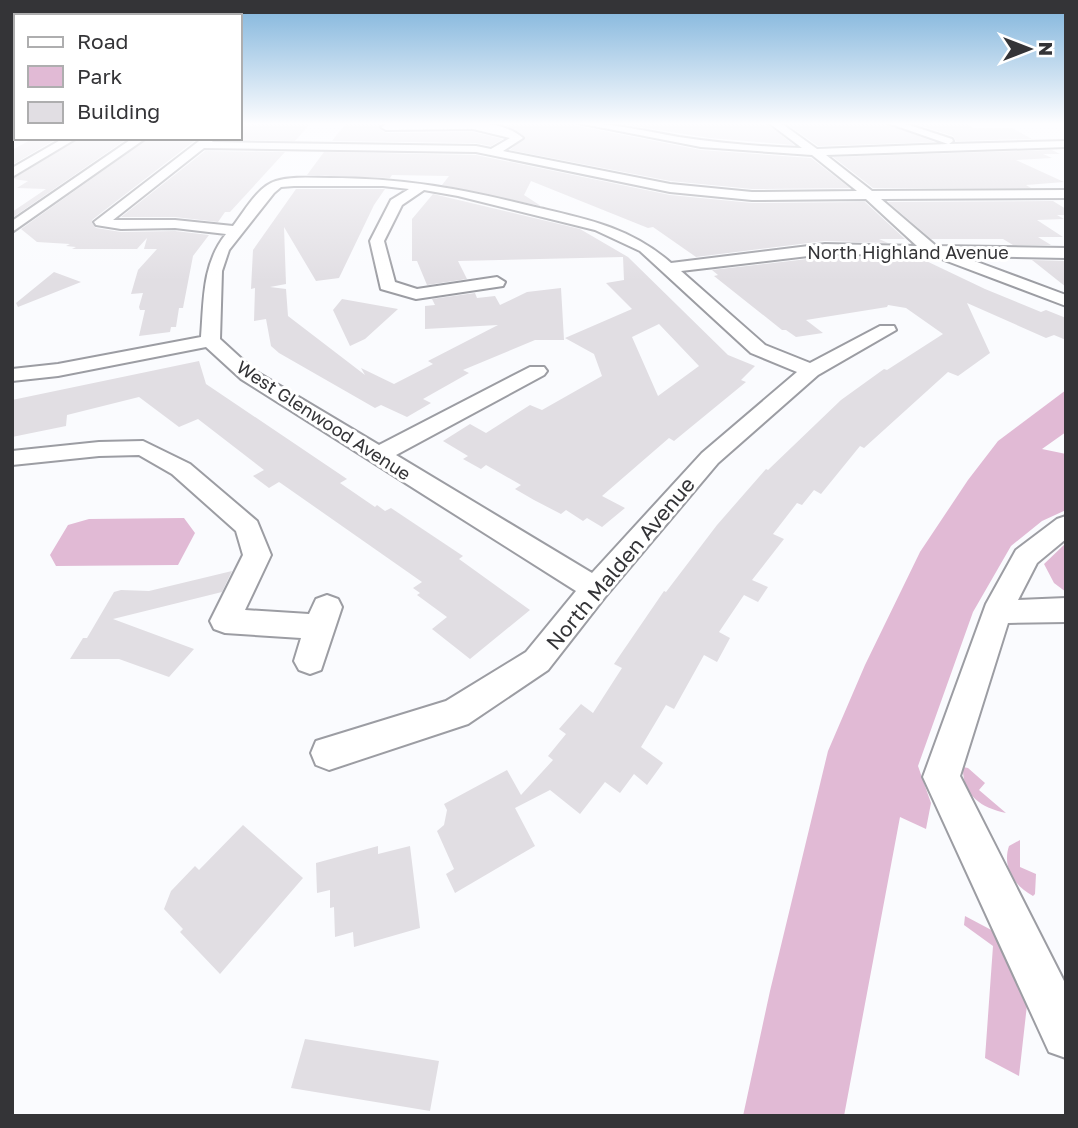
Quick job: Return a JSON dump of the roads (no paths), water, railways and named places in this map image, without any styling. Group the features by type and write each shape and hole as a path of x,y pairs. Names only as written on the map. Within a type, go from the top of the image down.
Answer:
{"street":[{"path":"12,228 87,176"},
{"path":"162,176 101,222 121,225 175,224 236,230"},
{"path":"609,176 670,188 752,196 1066,194"},
{"path":"844,176 931,250 1066,301"},
{"path":"12,375 58,370 210,341 214,271 222,249 269,190 278,184 383,182 458,192 600,227 645,248 758,349 811,371"},
{"path":"422,186 396,204 377,241 387,285 416,294 497,282"},
{"path":"23,206 44,206"},
{"name":"North Highland Avenue","path":"667,268 825,249 1066,253"},
{"path":"991,273 979,261 983,255 992,252"},
{"name":"North Malden Avenue","path":"329,753 456,713 537,661 595,589 710,458 811,371 887,330"},
{"name":"West Glenwood Avenue","path":"210,341 248,375 595,589"},
{"path":"377,456 537,371"},
{"path":"12,458 99,449 143,448 181,469 248,527 257,555 225,621 324,617 310,661"},
{"path":"1066,525 1026,557 997,612 941,777 1066,1035"},
{"path":"997,612 1066,610"}]}
